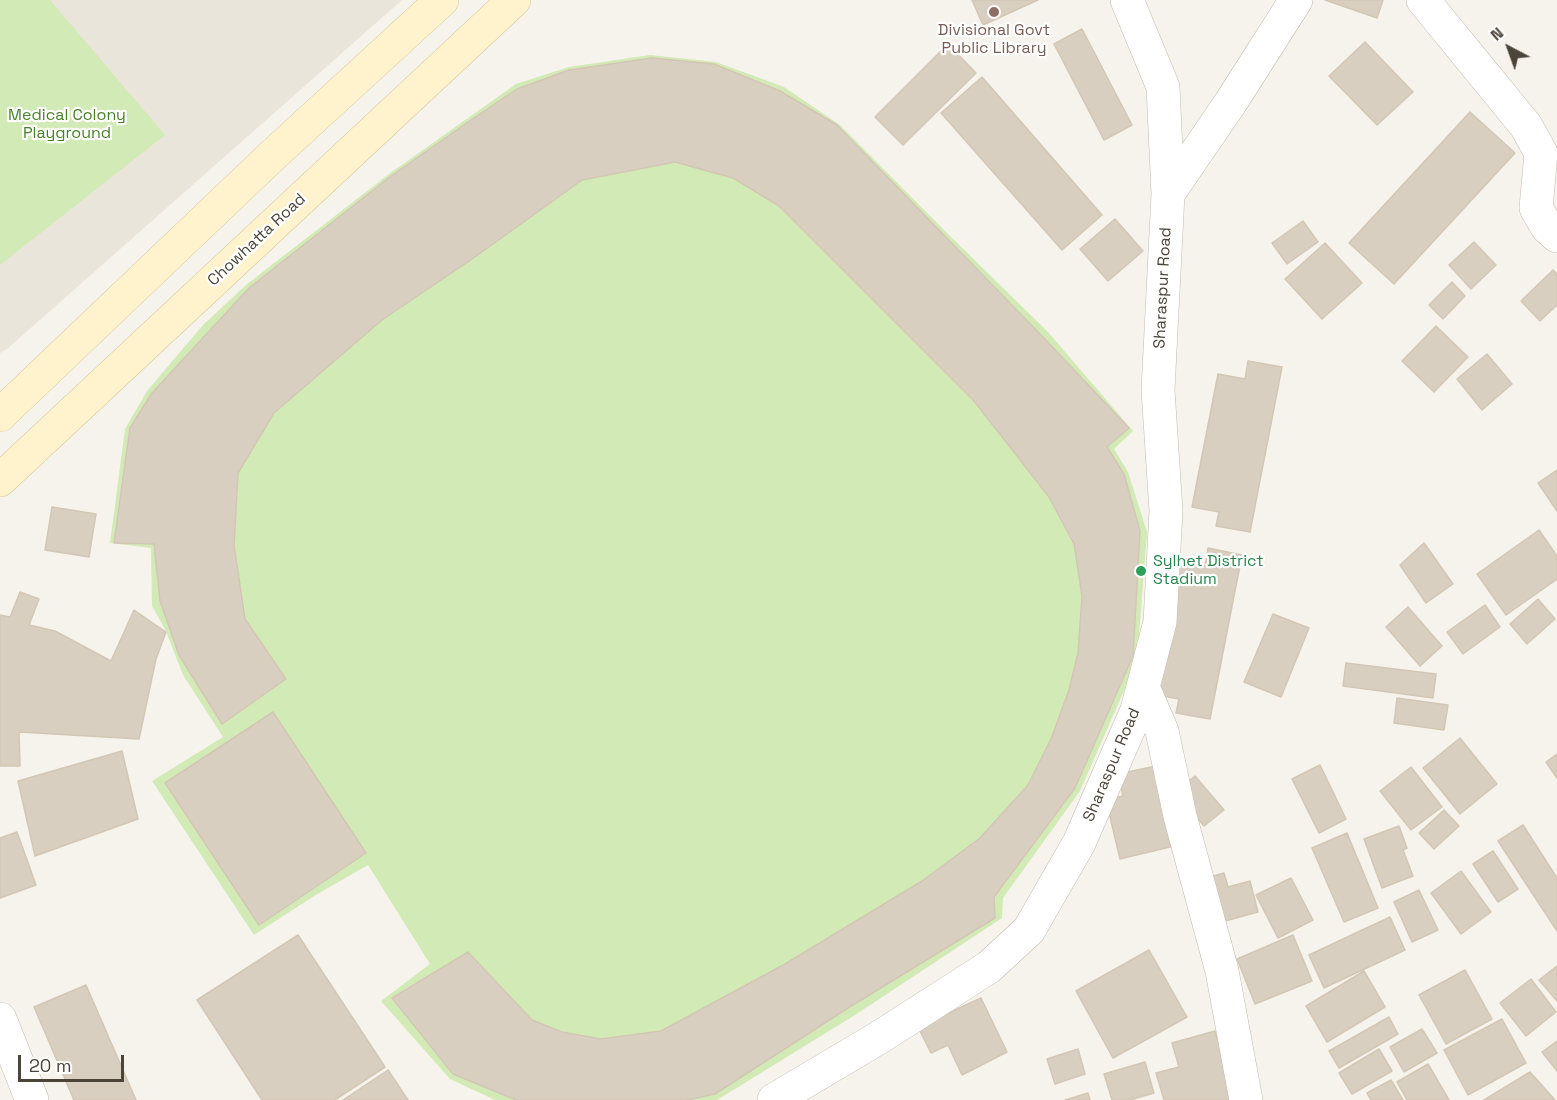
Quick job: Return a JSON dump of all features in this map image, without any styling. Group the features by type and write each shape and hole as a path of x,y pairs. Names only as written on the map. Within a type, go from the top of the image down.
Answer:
{"main road":[{"path":"0,415 273,155 442,0"},
{"name":"Chowhatta Road","path":"0,480 514,0"},
{"path":"273,155 308,192"}],"street":[{"name":"Sharaspur Road","path":"774,1100 880,1037 989,967 1029,930 1079,843 1137,710 1160,622 1166,511 1158,390 1168,194 1163,87 1127,0"},
{"path":"1168,194 1231,102 1296,0"},
{"path":"1423,0 1526,126 1541,153 1536,208 1547,227 1557,236"},
{"path":"1143,687 1162,731 1180,816 1222,970 1246,1100"},
{"path":"0,1019 32,1100"}],"shaded area":[{"path":"0,0 402,0 0,353"}],"green space":[{"name":"Medical Colony Playground","path":"0,0 50,0 165,135 0,265"},
{"path":"650,55 716,62 784,87 840,125 1048,332 1133,431 1114,449 1128,472 1147,532 1137,661 1080,791 1003,898 1002,918 855,1015 717,1100 687,1100 715,1094 848,1008 995,918 994,897 1140,531 1124,474 1107,447 1129,428 837,125 780,91 714,64 652,58 569,70 391,176 250,288 152,393 130,428 114,542 154,544 160,601 179,655 221,723 285,679 245,619 234,545 238,473 274,413 382,320 582,180 675,162 733,178 779,206 974,401 1049,497 1074,544 1082,596 1078,653 1069,690 1051,739 1028,785 980,838 922,881 785,964 661,1031 601,1039 562,1032 532,1020 468,952 392,997 453,1074 516,1100 495,1100 450,1079 381,1001 430,964 368,865 314,896 254,935 152,781 223,737 183,675 166,631 152,606 151,548 110,543 125,429 147,391 203,325 246,285 389,174 516,84 569,67","holes":["273,712 366,853 259,925 165,784"]}],"building":[{"name":"Divisional Govt Public Library","path":"972,0 1038,0 983,25"},
{"path":"1325,0 1383,0 1377,18"},
{"path":"1082,29 1132,125 1104,140 1054,44"},
{"path":"1365,42 1413,92 1377,125 1329,76"},
{"path":"948,44 976,73 903,145 875,117"},
{"path":"652,58 714,64 780,91 837,125 1129,428 1107,447 1124,474 1140,531 1133,656 1075,788 994,897 995,918 848,1008 715,1094 687,1100 516,1100 453,1074 392,998 468,952 532,1020 562,1032 601,1039 661,1031 785,964 922,881 980,838 1028,785 1051,739 1069,690 1078,653 1082,596 1074,544 1049,497 974,401 779,206 733,178 675,162 582,180 382,320 274,413 238,473 234,545 245,619 286,679 222,724 179,655 160,601 154,544 114,543 130,428 152,393 249,288 391,176 517,89 569,70"},
{"path":"982,77 1102,215 1062,250 941,113"},
{"path":"1470,112 1515,153 1394,284 1349,243"},
{"path":"1115,219 1143,251 1108,281 1080,249"},
{"path":"1303,221 1318,242 1287,264 1272,243"},
{"path":"1474,242 1496,265 1471,289 1449,265"},
{"path":"1325,243 1362,283 1322,319 1285,279"},
{"path":"1553,270 1557,274 1557,305 1540,321 1521,301"},
{"path":"1452,282 1465,296 1443,319 1429,305"},
{"path":"1436,326 1468,357 1434,392 1402,361"},
{"path":"1487,354 1512,384 1482,410 1457,379"},
{"path":"1248,361 1282,367 1250,532 1216,526 1219,512 1192,507 1218,374 1245,379"},
{"path":"1557,470 1557,511 1538,483"},
{"path":"52,507 96,514 89,557 45,550"},
{"path":"1539,530 1557,556 1557,579 1506,615 1477,574"},
{"path":"1424,543 1453,584 1426,603 1400,565"},
{"path":"1208,548 1242,555 1210,719 1176,713 1179,699 1152,694 1178,561 1205,566"},
{"path":"20,592 39,599 29,625 55,631 111,661 134,610 166,632 156,659 139,739 19,732 20,766 0,766 0,615 10,617"},
{"path":"1538,599 1555,619 1527,644 1510,624"},
{"path":"1485,605 1500,627 1463,654 1447,632"},
{"path":"1408,607 1442,646 1420,666 1386,627"},
{"path":"1273,614 1309,628 1281,697 1244,682"},
{"path":"1346,663 1436,674 1433,698 1343,686"},
{"path":"1397,698 1448,705 1444,730 1394,723"},
{"path":"273,712 366,853 259,925 165,783"},
{"path":"1460,738 1497,784 1460,814 1423,768"},
{"path":"122,751 138,819 35,856 18,781"},
{"path":"1557,754 1557,778 1546,762"},
{"path":"1320,765 1346,819 1319,833 1292,779"},
{"path":"1156,766 1174,846 1120,859 1106,800 1123,796 1118,774"},
{"path":"1411,767 1442,807 1411,830 1380,791"},
{"path":"1195,776 1224,810 1204,826 1176,792"},
{"path":"1444,810 1459,826 1434,849 1419,833"},
{"path":"1523,825 1557,878 1557,931 1498,841"},
{"path":"1399,826 1407,848 1403,850 1413,876 1382,888 1364,839"},
{"path":"17,832 36,885 0,898 0,838"},
{"path":"1347,833 1378,908 1344,922 1312,848"},
{"path":"1493,851 1518,889 1498,902 1473,864"},
{"path":"1461,871 1491,912 1461,934 1431,893"},
{"path":"1224,873 1228,887 1250,881 1258,912 1218,923 1206,878"},
{"path":"1291,878 1313,920 1278,938 1256,895"},
{"path":"1419,890 1438,930 1412,942 1394,902"},
{"path":"1390,917 1405,950 1324,988 1309,955"},
{"path":"298,935 385,1067 335,1100 262,1100 197,1000"},
{"path":"1293,935 1312,981 1255,1004 1237,959"},
{"path":"1149,950 1187,1017 1113,1058 1076,991"},
{"path":"1557,966 1557,1001 1539,980"},
{"path":"1465,970 1492,1019 1446,1044 1419,995"},
{"path":"1364,971 1385,1007 1327,1042 1306,1006"},
{"path":"1531,979 1556,1012 1526,1036 1500,1003"},
{"path":"86,985 136,1100 74,1100 34,1007"},
{"path":"981,998 1007,1052 962,1075 948,1045 931,1053 918,1027"},
{"path":"1389,1017 1398,1034 1339,1068 1329,1051"},
{"path":"1502,1019 1526,1063 1468,1095 1444,1050"},
{"path":"1422,1029 1437,1053 1404,1072 1390,1047"},
{"path":"1215,1031 1233,1100 1164,1100 1156,1073 1179,1067 1172,1043"},
{"path":"1557,1041 1557,1071 1542,1052"},
{"path":"1078,1049 1085,1074 1055,1084 1047,1059"},
{"path":"1379,1049 1392,1071 1352,1094 1339,1073"},
{"path":"1145,1062 1154,1093 1130,1100 1112,1100 1104,1074"},
{"path":"1428,1064 1449,1100 1407,1100 1397,1082"},
{"path":"388,1070 408,1100 343,1100"},
{"path":"1530,1072 1555,1100 1484,1100"},
{"path":"1391,1080 1403,1100 1371,1100 1367,1093"},
{"path":"1088,1093 1090,1100 1065,1100"}],"place":[{"name":"Divisional Govt Public Library","path":"994,12"},
{"name":"Sylhet District Stadium","path":"1141,571"}]}
